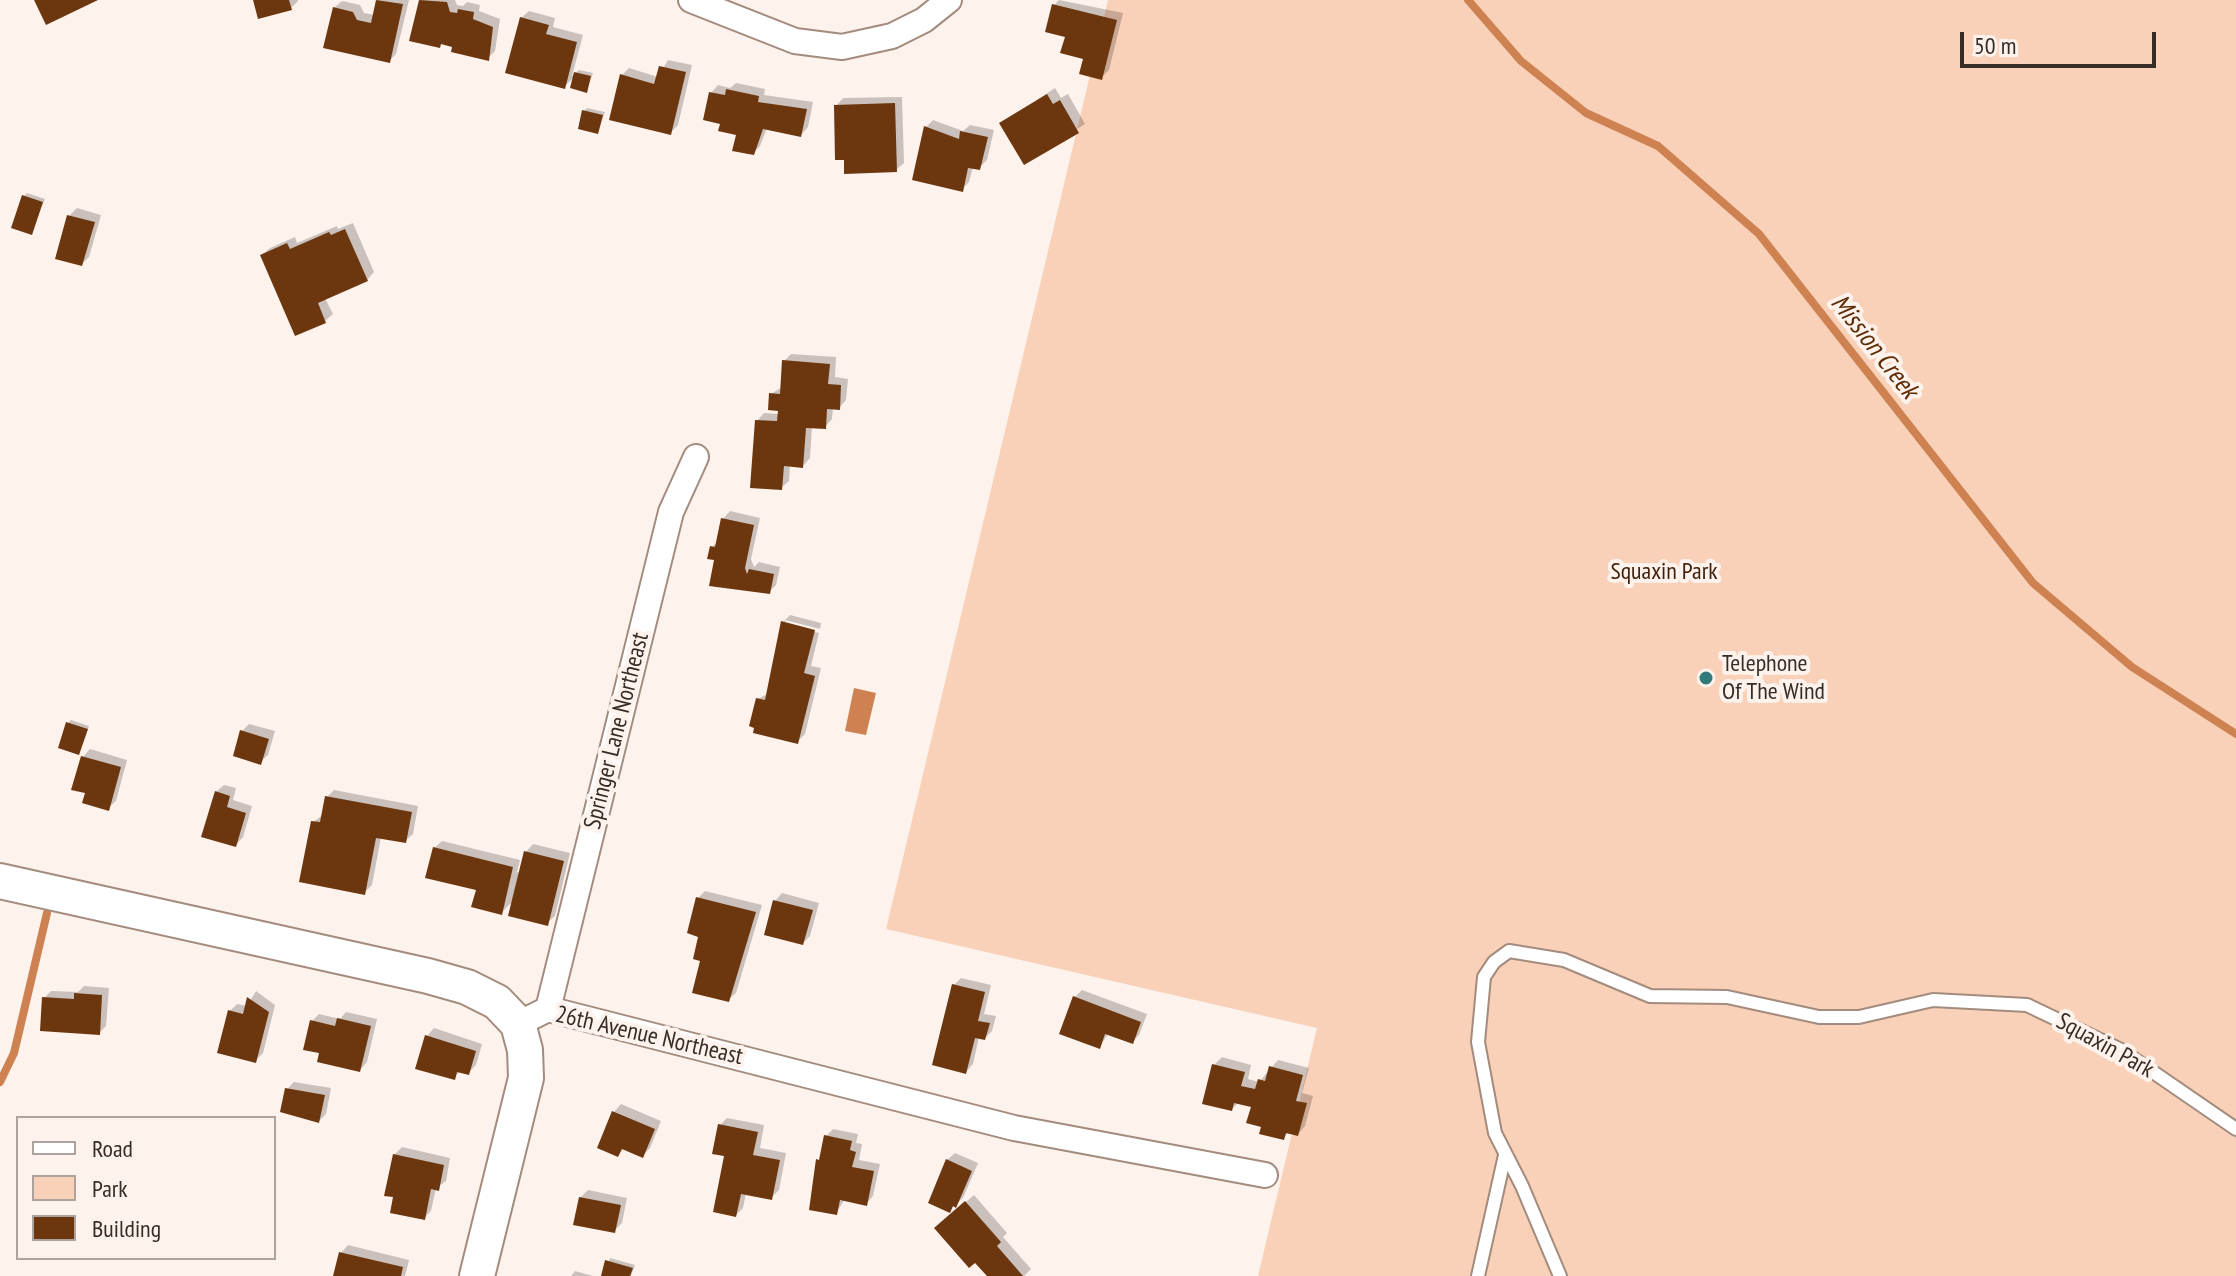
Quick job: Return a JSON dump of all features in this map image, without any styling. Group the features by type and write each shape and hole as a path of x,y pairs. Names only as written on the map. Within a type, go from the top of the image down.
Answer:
{"street":[{"path":"691,0 795,41 842,47 892,36 935,13 949,0"},
{"name":"Springer Lane Northeast","path":"548,1009 671,512 696,457"},
{"name":"26th Avenue Northeast","path":"0,881 428,976 467,987 497,1002 518,1024 548,1009 1014,1128 1265,1175"},
{"path":"477,1276 526,1078 525,1050 518,1024"}],"lane":[{"name":"Squaxin Park","path":"1560,1276 1522,1186 1495,1133 1478,1042 1484,977 1494,962 1509,951 1564,960 1650,996 1727,997 1819,1017 1859,1017 1933,1000 2027,1005 2121,1050 2236,1129"},
{"path":"1478,1276 1505,1155"}],"green space":[{"name":"Squaxin Park","path":"1108,0 2236,0 2236,1276 1258,1276 1317,1028 886,929"}],"shaded area":[{"path":"854,688 876,693 866,735 845,731"}],"building":[{"path":"34,0 98,0 46,25"},
{"path":"253,0 289,0 292,10 258,19"},
{"path":"376,0 403,4 390,63 323,48 333,7 353,12 357,20 371,23"},
{"path":"419,0 447,2 450,12 457,13 458,9 474,12 473,19 493,27 489,61 451,52 452,47 441,44 440,48 409,41"},
{"path":"1052,4 1117,20 1102,80 1079,74 1083,59 1060,53 1065,37 1045,32"},
{"path":"520,17 549,25 546,34 577,42 565,89 505,73"},
{"path":"659,66 686,72 671,135 609,120 620,74 654,84"},
{"path":"574,72 591,76 587,93 570,88"},
{"path":"726,89 759,96 758,102 807,109 801,137 763,129 754,155 732,151 736,135 718,131 720,124 703,120 709,92 725,95"},
{"path":"1047,94 1053,104 1060,100 1079,133 1024,165 999,123"},
{"path":"895,103 897,172 844,174 844,160 835,160 834,105"},
{"path":"582,110 603,115 598,134 578,129"},
{"path":"924,126 959,139 960,131 988,137 980,170 968,168 963,192 912,180"},
{"path":"22,195 43,202 32,235 11,228"},
{"path":"67,215 95,222 82,266 55,259"},
{"path":"345,229 368,281 318,303 326,323 295,336 260,255 287,243 290,249 329,232 331,235"},
{"path":"782,360 830,364 828,384 841,385 840,410 827,409 826,429 806,428 803,468 784,466 782,490 750,488 755,420 777,421 778,411 768,410 769,393 780,394"},
{"path":"721,518 754,525 745,568 747,574 749,569 774,574 770,594 709,586 714,560 707,559 710,546 715,547"},
{"path":"781,621 815,630 804,673 815,676 798,744 753,733 754,728 749,726 756,698 765,700"},
{"path":"66,722 88,729 79,755 58,748"},
{"path":"240,730 269,739 261,765 233,756"},
{"path":"81,756 121,767 109,811 82,803 85,793 71,790"},
{"path":"215,791 230,796 227,807 246,813 236,847 201,837"},
{"path":"325,796 412,812 406,843 376,838 365,895 299,882 311,821 320,822"},
{"path":"433,847 513,867 502,915 471,907 476,890 425,878"},
{"path":"524,851 564,861 548,926 508,916"},
{"path":"696,897 756,912 729,1002 692,993 700,961 693,959 698,937 687,933"},
{"path":"773,900 813,910 803,945 764,935"},
{"path":"952,984 985,992 978,1021 990,1023 985,1040 975,1038 966,1074 932,1065"},
{"path":"74,993 102,995 100,1035 40,1031 42,997 74,999"},
{"path":"1073,996 1141,1022 1133,1044 1105,1034 1100,1049 1059,1034"},
{"path":"247,997 269,1012 256,1063 217,1053 228,1010 243,1014"},
{"path":"337,1018 371,1026 360,1072 317,1062 319,1053 303,1050 310,1020 335,1026"},
{"path":"425,1035 476,1051 469,1075 457,1072 455,1080 415,1069"},
{"path":"1212,1064 1245,1072 1241,1086 1255,1089 1258,1079 1265,1081 1269,1066 1303,1075 1296,1101 1307,1103 1298,1136 1286,1133 1284,1140 1259,1134 1261,1127 1246,1123 1251,1107 1234,1103 1232,1111 1202,1104"},
{"path":"285,1088 325,1095 319,1123 280,1112"},
{"path":"612,1111 655,1129 643,1158 622,1149 618,1157 597,1148"},
{"path":"718,1124 758,1132 753,1155 780,1160 772,1200 741,1194 736,1217 713,1212 724,1156 712,1154"},
{"path":"824,1135 852,1141 850,1150 856,1152 852,1167 874,1171 867,1206 840,1200 837,1215 809,1210 816,1159 819,1160"},
{"path":"393,1154 444,1165 439,1191 431,1189 425,1220 390,1213 393,1197 384,1196"},
{"path":"946,1159 972,1171 956,1208 953,1206 950,1213 928,1203"},
{"path":"579,1197 621,1205 615,1233 573,1225"},
{"path":"965,1201 1001,1242 997,1246 1023,1276 987,1276 975,1263 969,1268 934,1228"},
{"path":"339,1252 403,1267 401,1276 333,1276"},
{"path":"605,1260 633,1268 630,1276 601,1276"}],"waterway":[{"name":"Mission Creek","path":"1468,0 1521,61 1586,113 1658,146 1759,234 2033,583 2132,667 2236,734"},
{"path":"0,1082 14,1053 47,913"}],"place":[{"name":"Telephone Of The Wind","path":"1706,678"}]}
